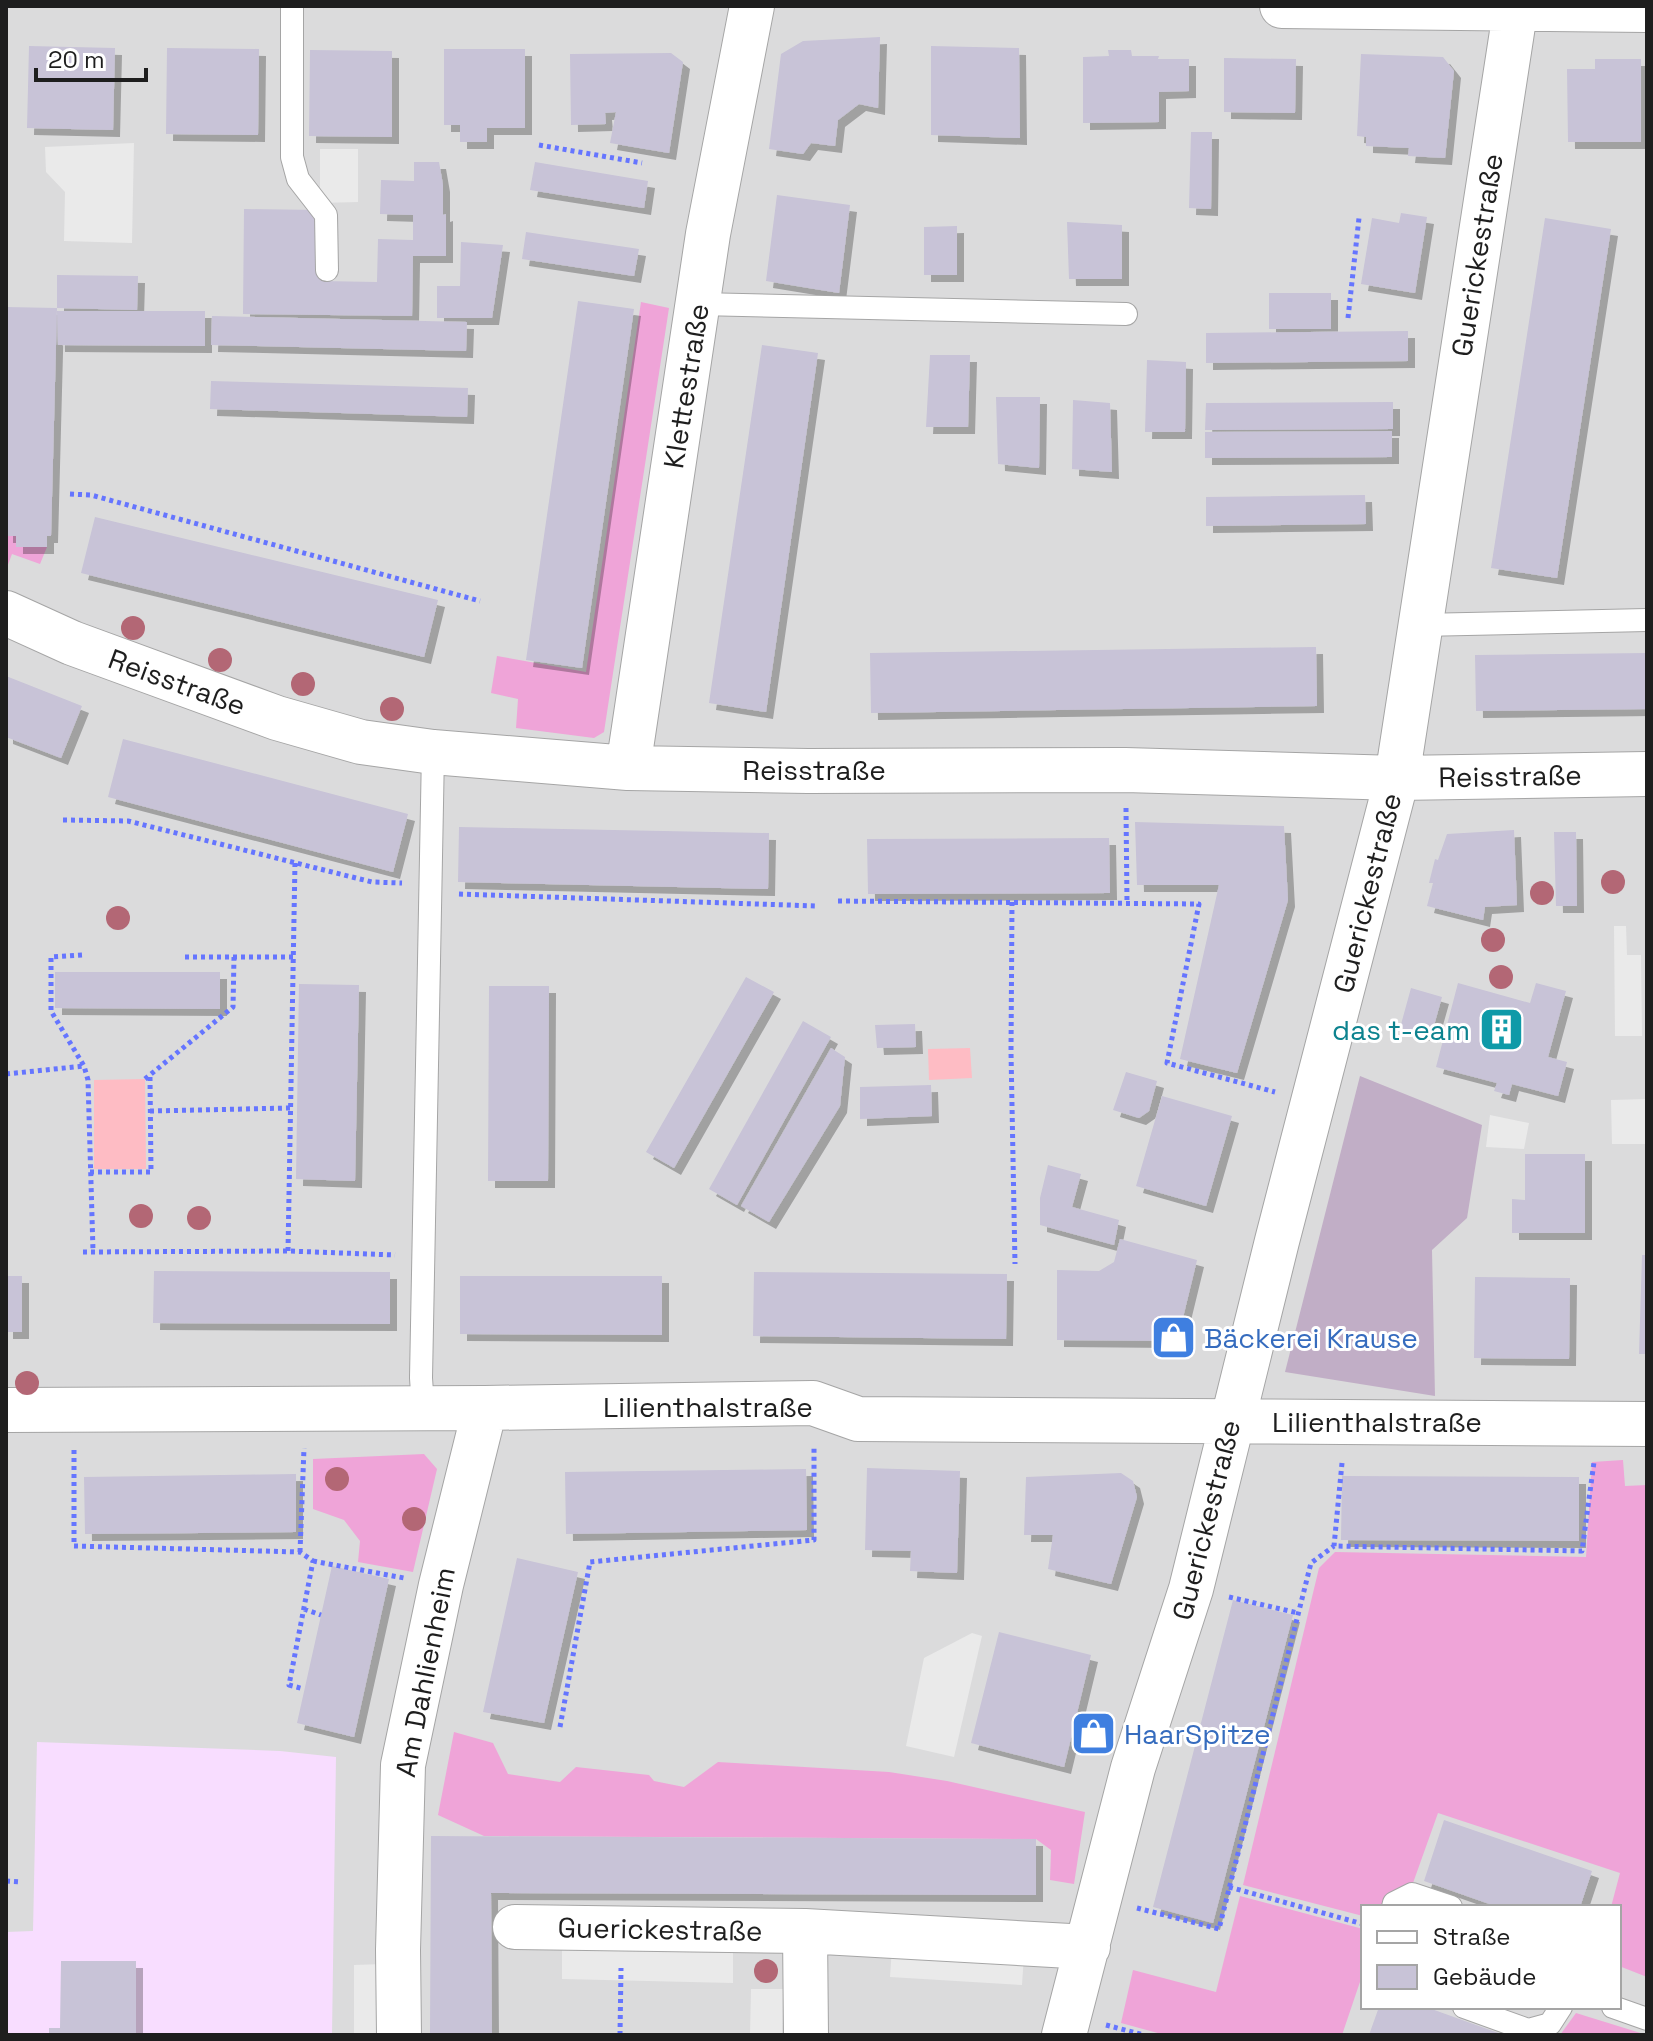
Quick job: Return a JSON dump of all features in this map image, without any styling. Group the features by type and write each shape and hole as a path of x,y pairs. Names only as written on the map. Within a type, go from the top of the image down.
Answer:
{"street":[{"name":"Klettestraße","path":"628,768 708,234 752,6"},
{"path":"1282,6 1647,10"},
{"name":"Guerickestraße","path":"1064,2035 1133,1768 1191,1589 1397,778 1515,8"},
{"name":"Reisstraße","path":"6,613 72,643 277,718 361,742 433,752 628,768 1125,770 1397,778 1647,774"},
{"name":"Lilienthalstraße","path":"6,1410 813,1403 858,1419 1647,1424"},
{"name":"Am Dahlienheim","path":"399,2035 403,1765 441,1585 485,1408"},
{"name":"Guerickestraße","path":"515,1927 805,1931 1088,1947"},
{"path":"805,1931 806,2035"}],"lane":[{"path":"292,6 292,157 298,179 326,215 327,270"},
{"path":"699,304 1126,314"},
{"path":"1420,625 1647,620"},
{"path":"423,1407 433,752"},
{"path":"1394,1905 1412,1894 1445,1905"},
{"path":"1470,2009 1528,2030 1550,2024 1560,2009"},
{"path":"1619,2009 1647,2019"}],"path":[{"path":"539,145 642,163"},
{"path":"1348,318 1359,218"},
{"path":"70,494 98,497 480,601"},
{"path":"1125,770 1127,903"},
{"path":"63,820 128,821 372,882 430,889 817,906"},
{"path":"288,1251 295,862"},
{"path":"838,901 1199,904 1167,1063 1264,1087 1311,1107"},
{"path":"1012,902 1015,1264"},
{"path":"82,955 51,957 51,1011 84,1066 88,1080 94,1252"},
{"path":"185,957 293,957"},
{"path":"90,1172 151,1172 148,1078 233,1007 234,957"},
{"path":"6,1074 84,1066"},
{"path":"150,1111 291,1108"},
{"path":"83,1252 288,1251 424,1256"},
{"path":"560,1727 590,1562 814,1540 813,1403"},
{"path":"1334,1546 1347,1422"},
{"path":"1099,1898 1219,1929 1311,1563 1334,1546 1582,1551 1599,1424"},
{"path":"74,1438 74,1546 300,1552 313,1561 441,1585"},
{"path":"300,1552 305,1439"},
{"path":"304,1689 289,1685 313,1561"},
{"path":"1191,1589 1298,1613"},
{"path":"304,1609 321,1615"},
{"path":"6,1881 21,1882"},
{"path":"1229,1887 1361,1923"},
{"path":"620,2035 622,1928"}],"shaded area":[{"path":"6,6 1647,6 1647,2035 6,2035"},
{"path":"134,143 132,243 64,241 65,192 46,172 45,147"},
{"path":"320,149 358,149 358,202 320,203"},
{"path":"641,302 669,308 604,732 594,738 516,728 518,699 491,693 497,656 586,672"},
{"path":"6,536 16,536 16,547 47,547 40,564 12,554 6,570"},
{"path":"1614,926 1626,926 1627,955 1641,955 1642,1036 1615,1036"},
{"path":"970,1048 972,1078 929,1080 928,1049"},
{"path":"1360,1076 1482,1125 1467,1218 1432,1250 1435,1396 1285,1372"},
{"path":"145,1079 146,1169 94,1169 94,1080"},
{"path":"1647,1099 1647,1144 1612,1144 1611,1100"},
{"path":"1490,1115 1529,1123 1524,1149 1486,1147"},
{"path":"424,1454 437,1469 413,1572 358,1562 360,1541 344,1520 313,1509 313,1459"},
{"path":"1623,1460 1625,1486 1647,1485 1647,1977 1621,1967 1621,1905 1612,1905 1620,1873 1438,1813 1413,1883 1386,1898 1384,1905 1361,1905 1361,1915 1243,1885 1319,1568 1335,1552 1586,1557 1592,1462"},
{"path":"972,1633 982,1636 954,1757 906,1746 924,1658"},
{"path":"454,1732 493,1743 508,1774 560,1782 576,1767 649,1775 654,1781 684,1787 718,1762 889,1772 947,1781 1085,1812 1074,1884 1050,1880 1051,1850 1036,1839 484,1836 438,1815"},
{"path":"37,1742 280,1751 336,1757 332,2035 6,2035 6,1932 33,1931"},
{"path":"1240,1896 1361,1928 1361,1979 1342,2035 1165,2035 1121,2023 1133,1970 1216,1992"},
{"path":"892,1947 1024,1955 1022,1985 890,1977"},
{"path":"562,1950 733,1953 733,1983 562,1979"},
{"path":"383,1964 384,2035 354,2035 354,1965"},
{"path":"751,1989 783,1989 782,2035 750,2035"},
{"path":"1576,2013 1647,2035 1560,2035"}],"building":[{"path":"880,37 878,108 859,104 838,120 835,146 811,143 803,154 769,149 781,54 803,41"},
{"path":"29,46 115,48 113,130 27,128"},
{"path":"931,46 1019,48 1020,138 931,135"},
{"path":"167,48 259,49 258,135 166,134"},
{"path":"444,49 525,49 525,128 487,128 487,142 460,142 460,125 444,125"},
{"path":"310,50 392,51 392,137 309,136"},
{"path":"1108,50 1131,50 1132,56 1159,56 1158,59 1189,59 1189,91 1159,92 1159,122 1083,123 1083,57 1109,56"},
{"path":"671,53 683,62 669,153 610,143 616,112 605,113 606,124 571,125 570,54"},
{"path":"1361,54 1443,57 1454,71 1445,158 1408,156 1409,148 1366,146 1366,137 1357,136"},
{"path":"1224,58 1296,59 1295,113 1224,112"},
{"path":"1595,59 1641,59 1641,142 1568,142 1567,69 1595,69"},
{"path":"1191,132 1212,132 1211,209 1189,208"},
{"path":"414,162 439,162 443,215 446,214 446,256 413,256 412,316 243,314 244,209 321,210 321,281 377,282 378,239 413,240 413,215 380,214 381,180 414,181"},
{"path":"535,162 648,181 644,208 530,190"},
{"path":"777,195 850,205 839,293 766,281"},
{"path":"1401,213 1427,217 1415,293 1361,284 1372,218 1399,223"},
{"path":"1545,218 1611,229 1557,578 1491,568"},
{"path":"1067,222 1122,225 1122,279 1069,279"},
{"path":"957,226 957,275 924,275 924,227"},
{"path":"526,232 639,249 634,276 522,259"},
{"path":"461,242 503,245 492,318 437,318 437,286 460,286"},
{"path":"57,275 138,276 137,310 57,308"},
{"path":"1269,293 1331,293 1331,329 1269,329"},
{"path":"578,301 634,309 582,668 526,660"},
{"path":"6,307 57,308 51,536 47,536 47,547 16,547 16,536 6,536"},
{"path":"57,311 205,311 205,346 58,345"},
{"path":"212,316 467,322 466,351 211,345"},
{"path":"1408,331 1408,361 1206,363 1206,333"},
{"path":"762,345 818,353 766,712 709,703"},
{"path":"930,355 970,355 968,427 926,427"},
{"path":"1147,360 1186,362 1185,432 1145,432"},
{"path":"211,381 468,388 467,417 210,409"},
{"path":"996,397 1040,397 1039,468 998,464"},
{"path":"1073,400 1110,403 1112,472 1072,469"},
{"path":"1393,402 1393,429 1205,430 1206,403"},
{"path":"1392,431 1392,457 1205,458 1205,432"},
{"path":"1365,495 1366,524 1206,526 1206,497"},
{"path":"95,517 438,600 424,657 81,573"},
{"path":"1316,647 1317,706 871,713 870,653"},
{"path":"1647,653 1647,709 1476,711 1475,655"},
{"path":"6,676 82,706 61,758 6,737"},
{"path":"123,739 408,814 393,872 108,797"},
{"path":"1135,822 1284,826 1288,900 1237,1073 1180,1059 1219,885 1137,885"},
{"path":"459,827 769,833 768,889 458,882"},
{"path":"1514,830 1517,905 1485,907 1483,920 1427,906 1435,859 1438,860 1447,834"},
{"path":"1554,832 1576,832 1577,906 1556,906"},
{"path":"1109,838 1110,893 868,894 867,839"},
{"path":"55,972 220,972 220,1009 55,1008"},
{"path":"746,977 774,992 674,1168 646,1152"},
{"name":"das t-eam","path":"1458,983 1530,1003 1536,983 1566,991 1548,1057 1567,1062 1558,1096 1512,1084 1509,1095 1494,1091 1497,1083 1436,1067"},
{"path":"299,984 359,985 355,1181 296,1179"},
{"path":"489,986 549,986 548,1181 488,1181"},
{"path":"1411,988 1442,997 1431,1036 1400,1028"},
{"path":"803,1021 831,1037 737,1205 709,1189"},
{"path":"915,1024 916,1047 877,1048 875,1025"},
{"path":"831,1048 845,1057 840,1106 769,1222 741,1206"},
{"path":"1126,1072 1157,1081 1149,1111 1139,1118 1113,1110"},
{"path":"931,1085 932,1116 860,1119 860,1087"},
{"path":"1162,1096 1232,1116 1206,1206 1136,1186"},
{"path":"1525,1154 1585,1154 1585,1233 1512,1233 1512,1199 1525,1200"},
{"path":"1048,1165 1081,1174 1072,1207 1119,1220 1114,1245 1040,1225 1040,1198"},
{"path":"1120,1239 1197,1260 1179,1334 1166,1341 1057,1340 1057,1270 1099,1271 1114,1262"},
{"path":"1642,1255 1647,1255 1647,1354 1639,1354"},
{"path":"154,1271 390,1272 390,1324 153,1323"},
{"path":"754,1272 1007,1274 1006,1339 753,1336"},
{"path":"6,1276 22,1276 22,1332 6,1332"},
{"path":"460,1276 662,1276 662,1335 460,1334"},
{"path":"1475,1277 1570,1278 1569,1359 1474,1358"},
{"path":"867,1468 960,1471 957,1573 910,1571 911,1551 865,1550"},
{"path":"806,1469 807,1530 566,1534 565,1472"},
{"path":"1121,1473 1133,1481 1137,1497 1111,1584 1048,1569 1053,1535 1024,1535 1026,1477"},
{"path":"296,1474 296,1532 85,1534 84,1477"},
{"path":"1342,1476 1579,1477 1579,1541 1341,1540"},
{"path":"517,1558 578,1572 544,1723 483,1712"},
{"path":"332,1566 389,1579 354,1737 297,1723"},
{"path":"1233,1600 1293,1615 1213,1923 1153,1907"},
{"path":"999,1632 1091,1655 1064,1767 971,1743"},
{"path":"1444,1820 1592,1871 1581,1905 1492,1905 1424,1881"},
{"path":"431,1836 1036,1839 1036,1895 491,1893 492,2035 430,2035"},
{"path":"61,1961 136,1961 136,2034 49,2035 49,2028 60,2028"},
{"path":"1378,2009 1432,2009 1504,2035 1369,2035"}],"tram line":[{"path":"522,6 633,6"}],"place":[{"name":"das t-eam","path":"1501,1030"},
{"name":"Bäckerei Krause","path":"1173,1338"},
{"name":"HaarSpitze","path":"1093,1734"}]}
